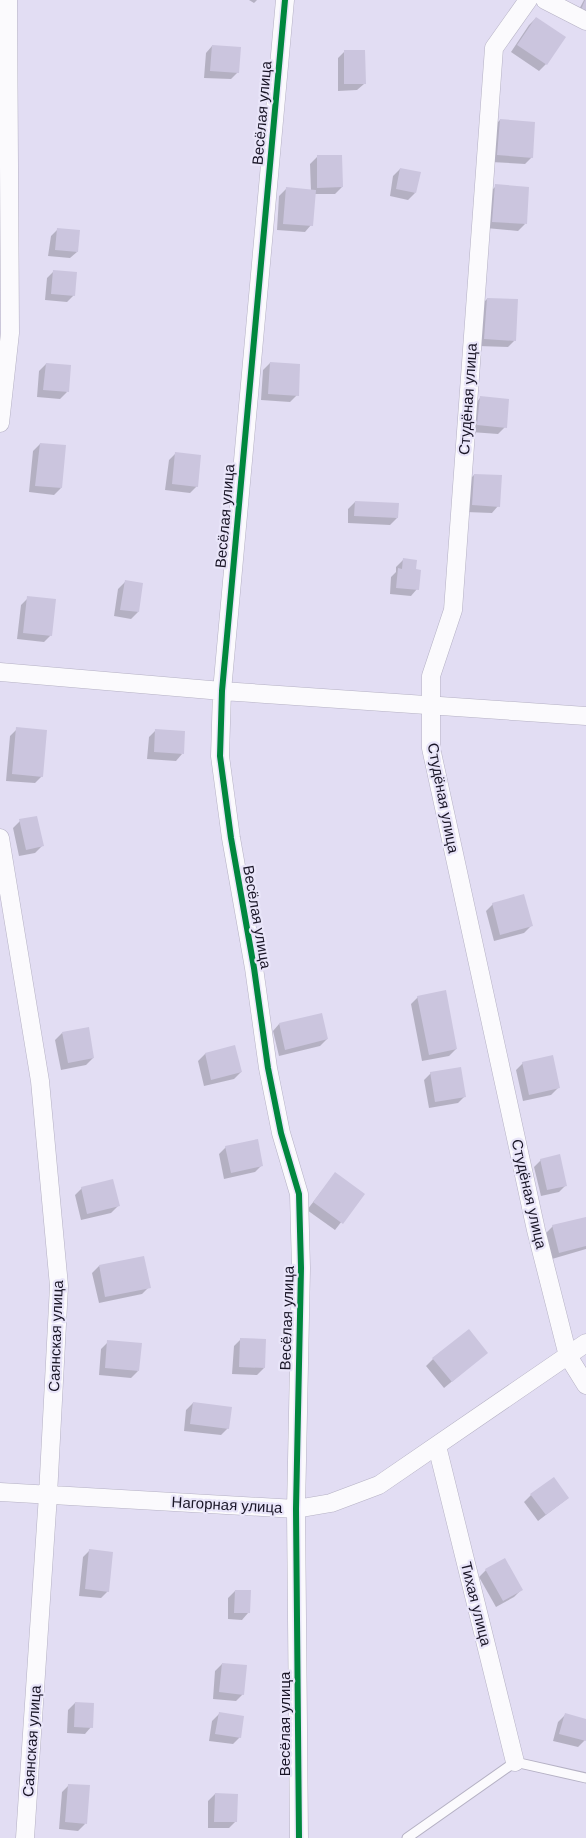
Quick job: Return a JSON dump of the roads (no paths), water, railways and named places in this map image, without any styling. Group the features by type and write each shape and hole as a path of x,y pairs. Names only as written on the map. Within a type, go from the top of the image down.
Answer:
{"street":[{"path":"0,423 10,333 8,0"},
{"name":"Весёлая улица","path":"285,0 222,691 220,756 231,838 254,968 268,1068 281,1133 299,1194 301,1268 296,1509 299,1838"},
{"name":"Студёная улица","path":"528,0 494,48 453,610 431,676 431,748 536,1230 568,1356 586,1385"},
{"path":"545,0 586,21"},
{"path":"0,672 222,691 586,716"},
{"name":"Саянская улица","path":"0,838 40,1081 59,1286 48,1495 25,1838"},
{"name":"Нагорная улица","path":"0,1492 296,1509 331,1503 379,1486 586,1343"},
{"name":"Тихая улица","path":"437,1446 515,1762"}],"lane":[{"path":"407,1838 515,1762 586,1778"}]}
